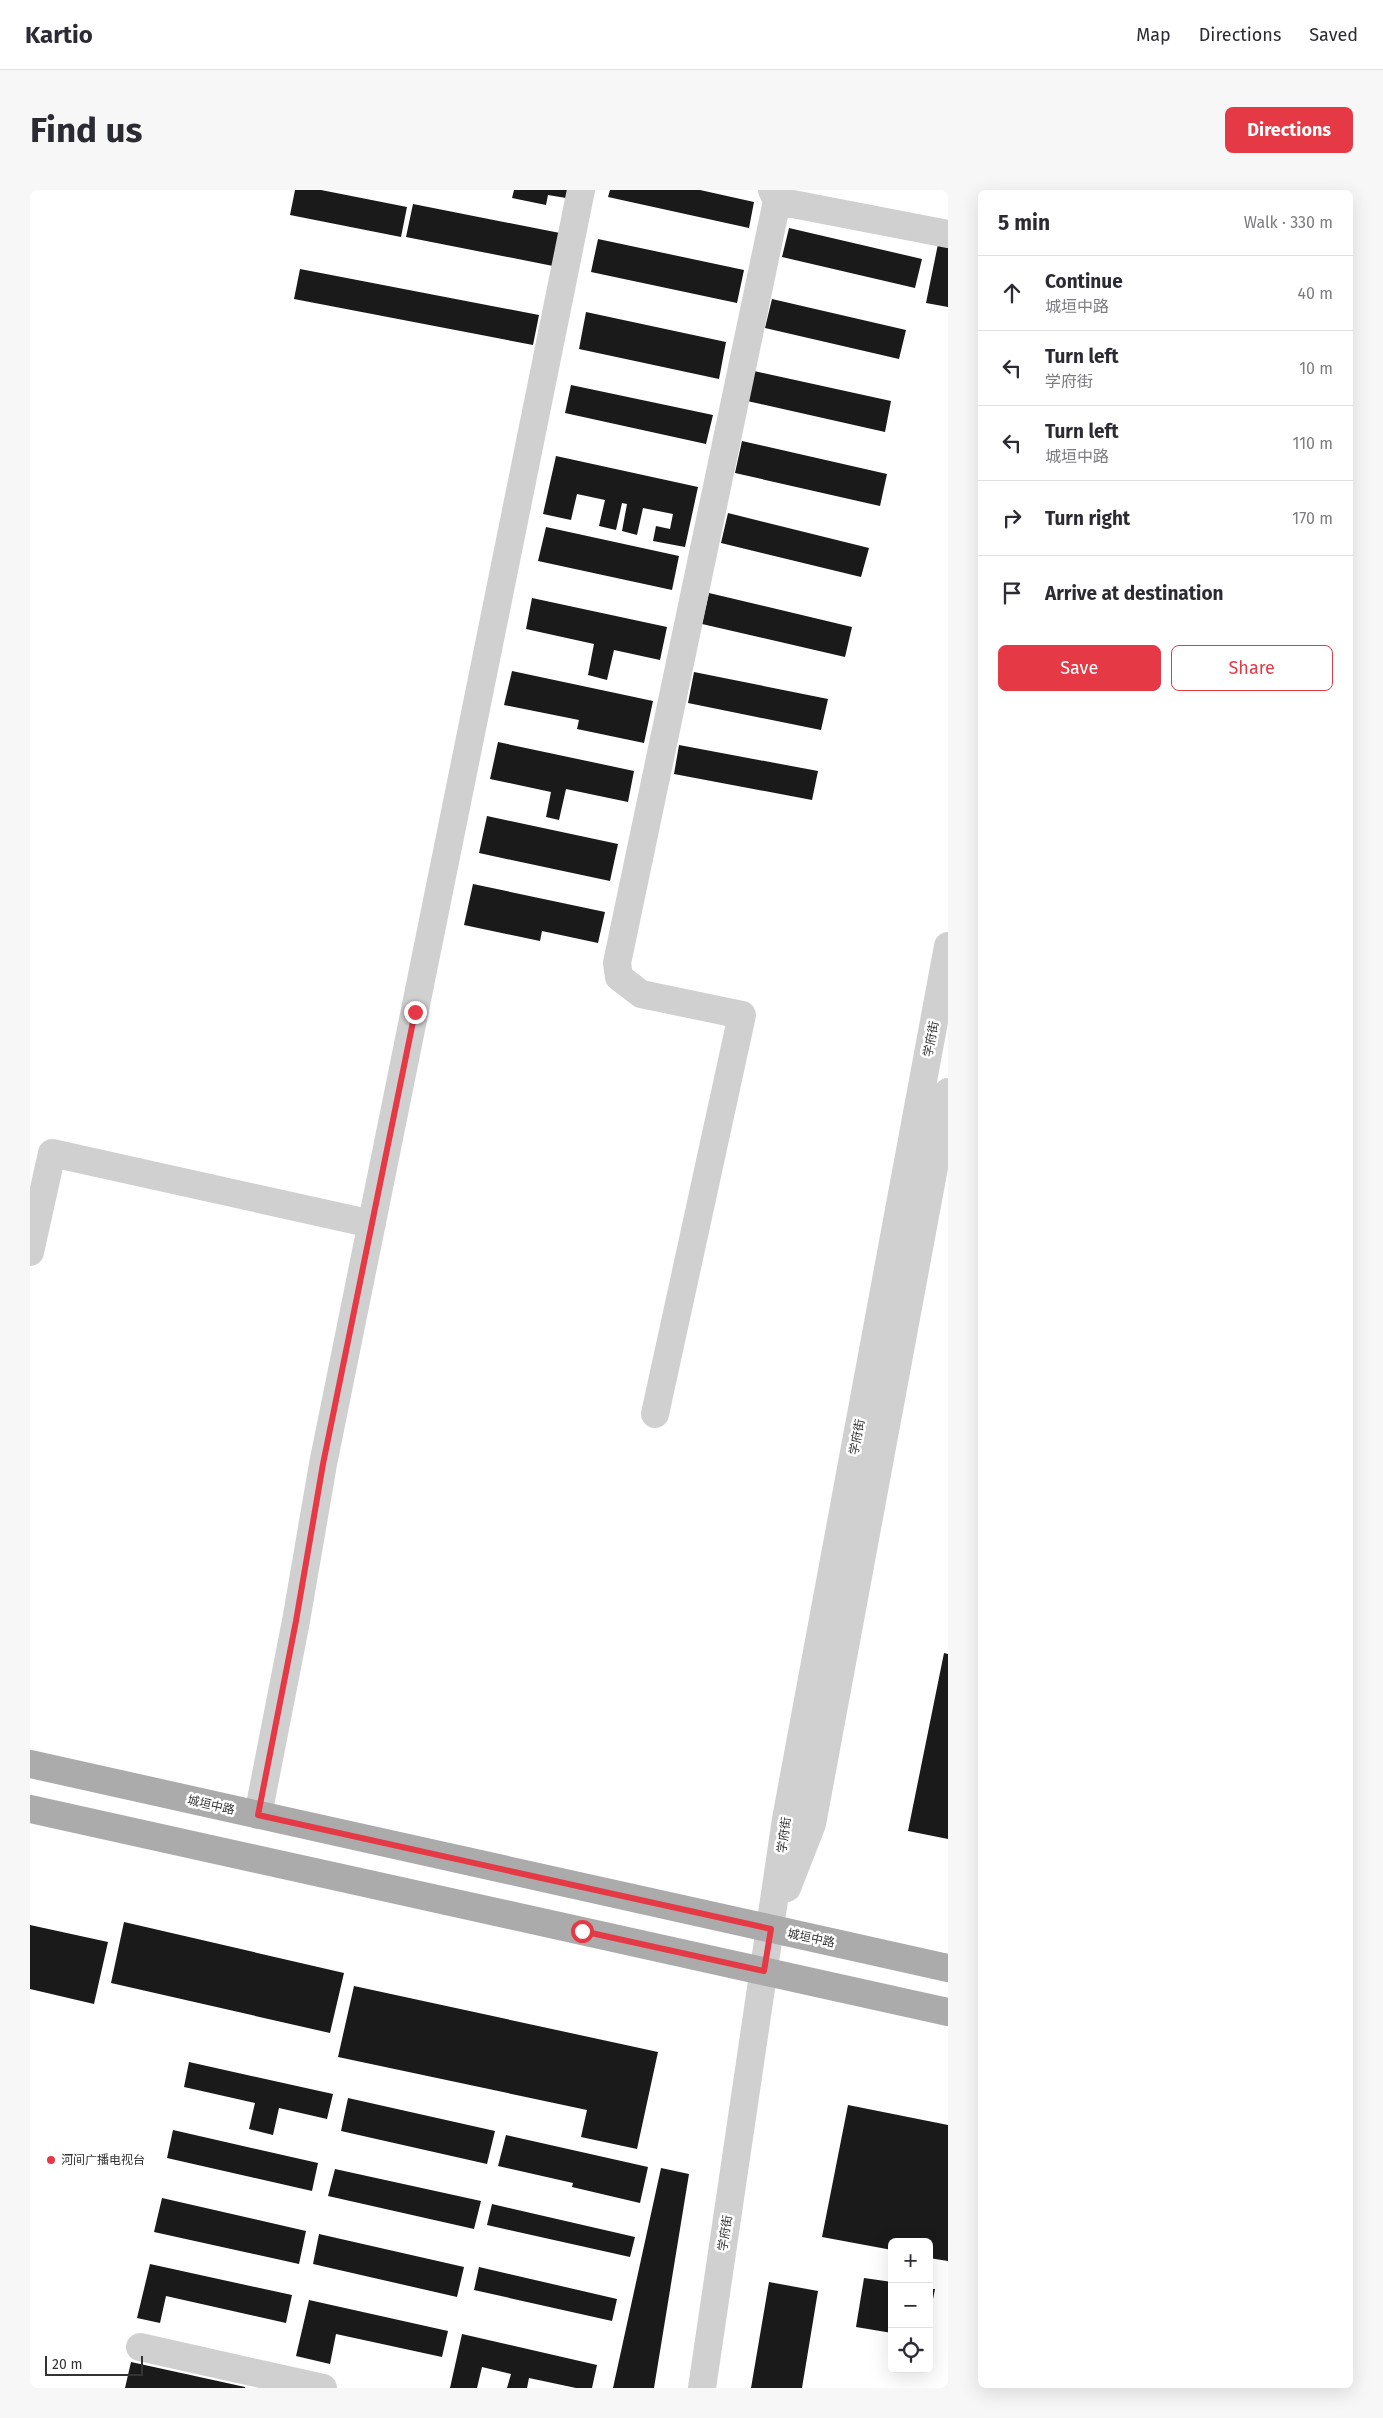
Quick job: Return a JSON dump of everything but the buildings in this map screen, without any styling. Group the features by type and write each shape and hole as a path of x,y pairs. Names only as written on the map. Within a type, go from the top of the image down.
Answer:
{"main road":[{"name":"城垣中路","path":"30,1764 948,1968"},
{"path":"30,1808 948,2012"}],"street":[{"path":"258,1815 296,1621 323,1464 581,190"},
{"path":"656,1414 742,1015 641,994 619,976 617,962 775,196 948,234"},
{"name":"学府街","path":"702,2388 786,1819 948,946"},
{"name":"学府街","path":"771,1929 812,1824 948,1092"},
{"path":"30,1252 52,1153 372,1224"},
{"path":"140,2347 323,2388"}],"place":[{"name":"河间广播电视台","path":"51,2160"}],"route":[{"path":"415,1012 323,1464 296,1621 258,1815 771,1929 764,1971 582,1931"}]}
